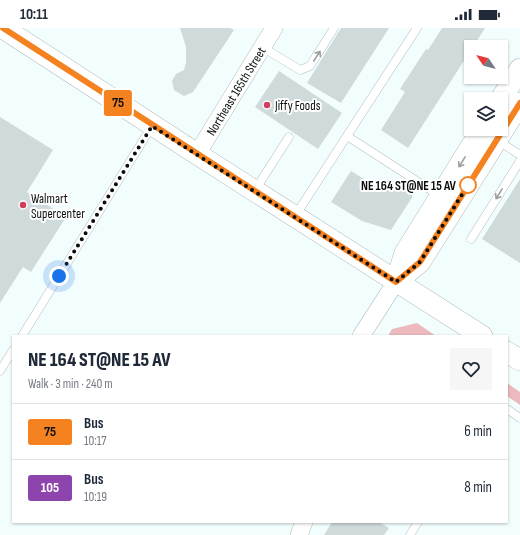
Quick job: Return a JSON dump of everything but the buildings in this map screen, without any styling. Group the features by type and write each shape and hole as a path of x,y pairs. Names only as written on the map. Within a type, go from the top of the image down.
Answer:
{"street":[{"path":"3,28 152,126 480,335"},
{"name":"Northeast 165th Street","path":"196,154 274,28"},
{"path":"514,109 520,69"},
{"path":"362,335 396,282 405,253 440,196 488,136"},
{"path":"396,282 420,262 489,136"},
{"path":"508,353 520,360"},
{"path":"299,535 304,523"}],"lane":[{"path":"262,47 300,70 310,66 334,28"},
{"path":"294,217 417,28"},
{"path":"23,335 152,126"},
{"path":"347,136 440,196"},
{"path":"493,136 520,155"},
{"path":"254,191 289,137"},
{"path":"471,239 520,161"},
{"path":"0,371 12,352"},
{"path":"508,410 520,418"},
{"path":"410,535 417,523"}],"shaded area":[{"path":"417,323 435,335 389,335 392,329"},
{"path":"508,384 520,392 520,405 508,397"}],"bus line":[{"name":"75","path":"3,28 174,140 396,282 420,262 520,103"}],"place":[{"name":"Jiffy Foods","path":"267,105"},
{"name":"NE 164 ST@NE 15 AV","path":"468,185"},
{"name":"Walmart Supercenter","path":"23,205"}],"route":[{"path":"59,276 152,126 396,282 420,262 468,185"}]}
